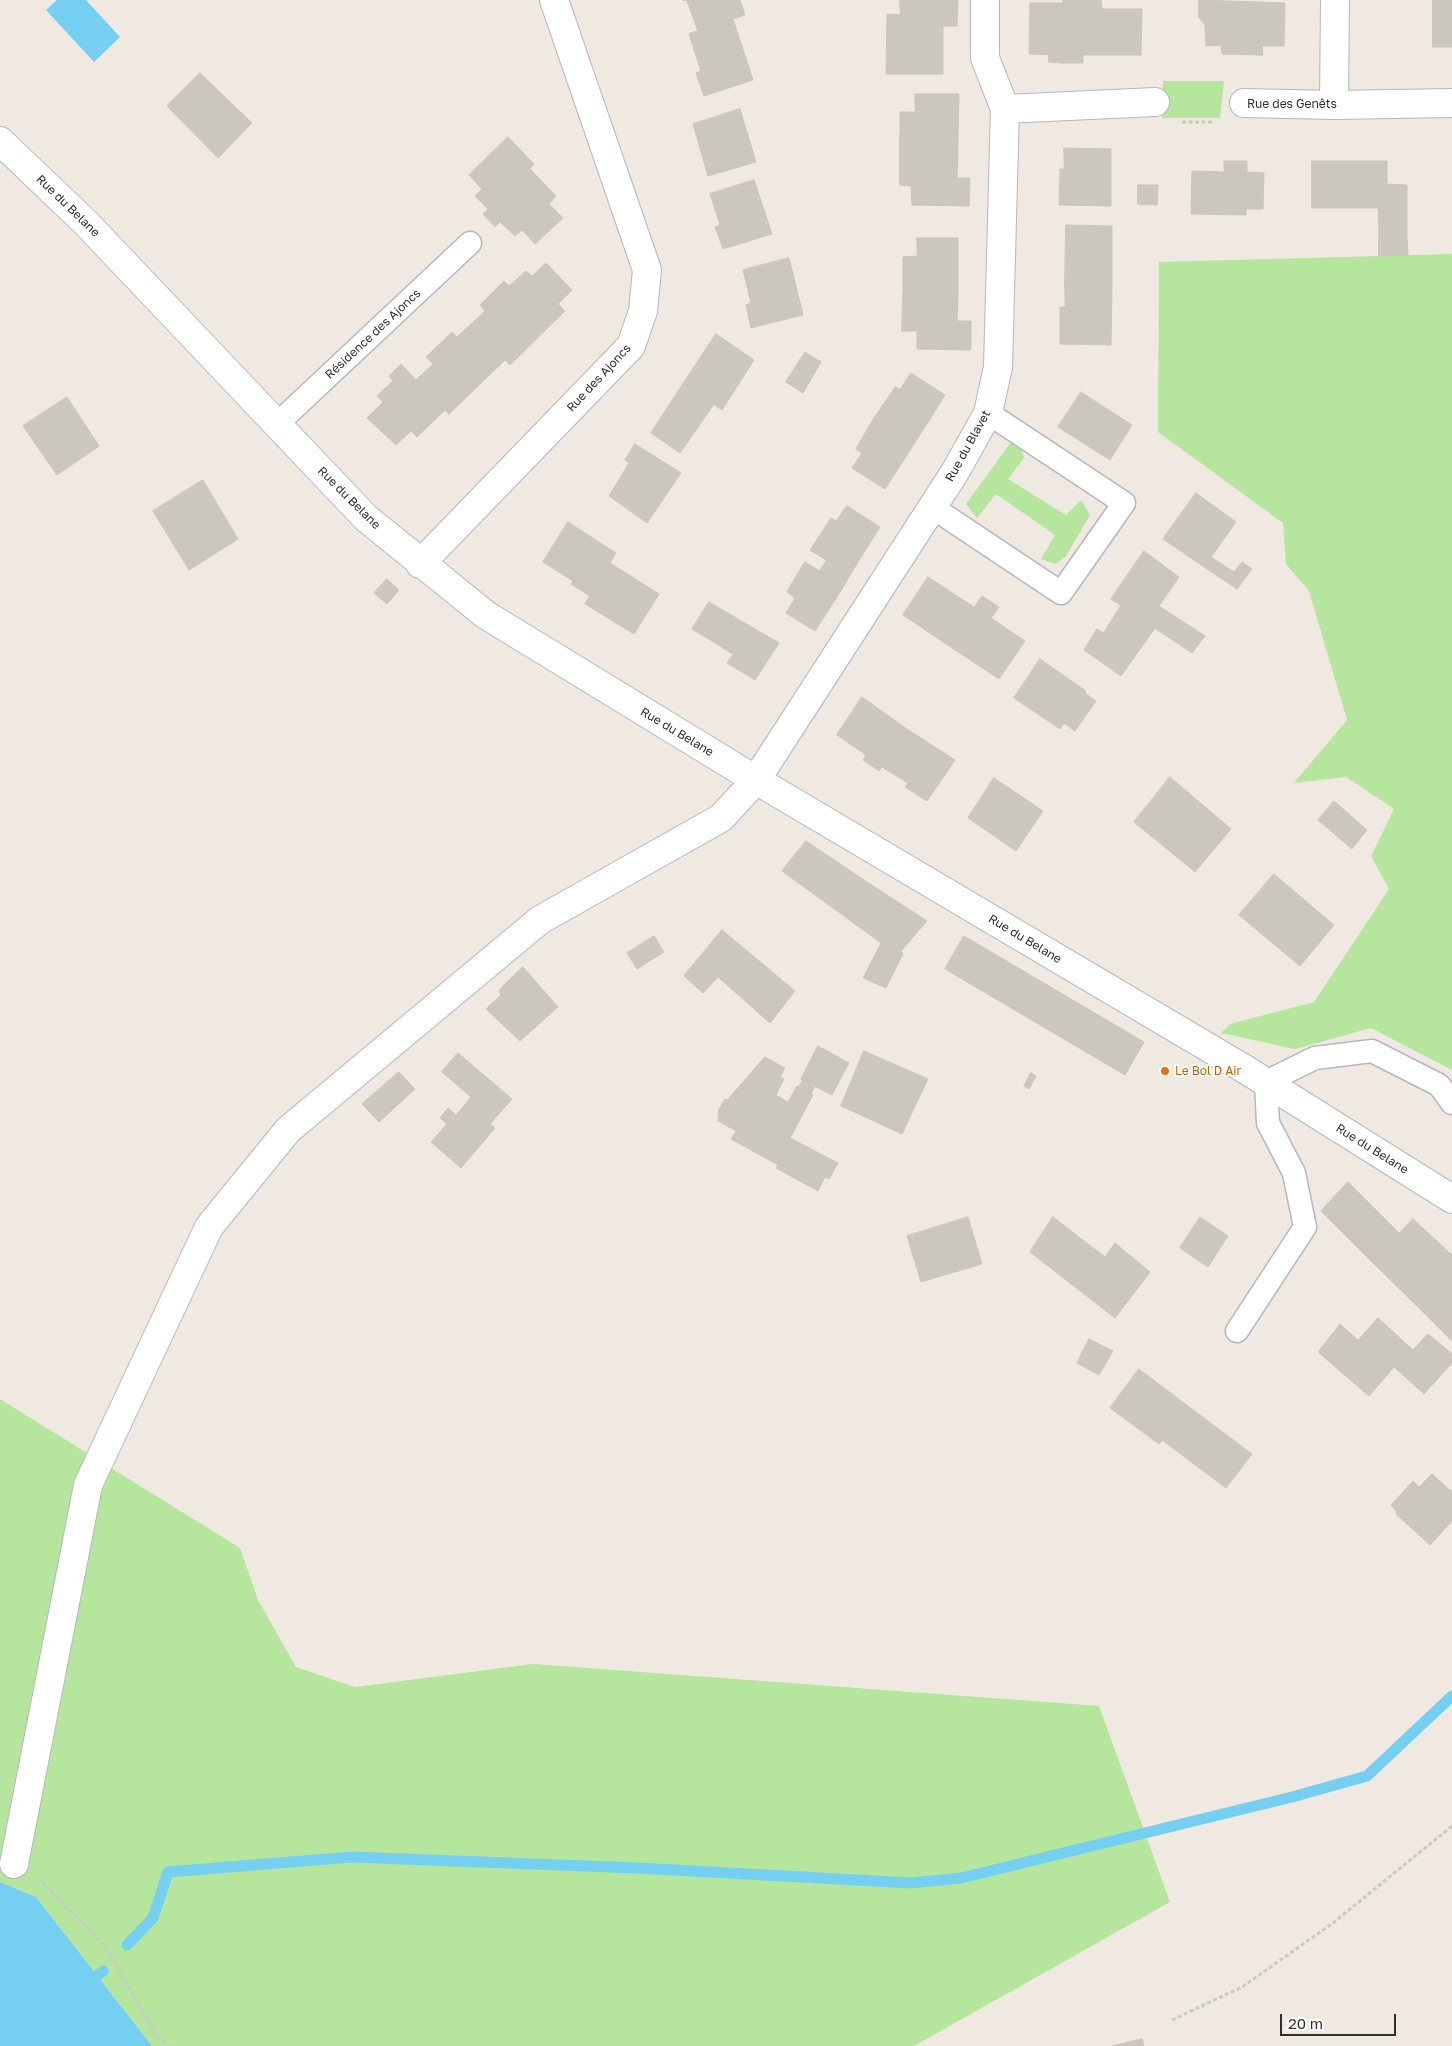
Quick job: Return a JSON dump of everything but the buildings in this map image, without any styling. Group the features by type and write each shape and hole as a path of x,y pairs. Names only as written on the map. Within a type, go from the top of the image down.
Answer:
{"street":[{"name":"Rue des Ajoncs","path":"420,564 631,346 643,311 646,270 554,0"},
{"name":"Rue du Blavet","path":"14,1864 88,1485 209,1227 288,1130 540,920 721,818 756,780 932,507 988,414 998,367 1005,109 985,58 985,0"},
{"path":"1334,105 1335,0"},
{"path":"1005,109 1155,102"},
{"name":"Rue des Genêts","path":"1244,103 1334,105 1452,103"},
{"name":"Rue du Belane","path":"0,141 86,223 366,518 420,564 486,615 756,780 1266,1082 1452,1199"}],"lane":[{"name":"Résidence des Ajoncs","path":"277,424 470,243"},
{"path":"932,507 1061,592 1124,503 988,414"},
{"path":"1237,1331 1305,1227 1294,1173 1268,1124 1266,1082 1315,1058 1372,1051 1439,1085 1452,1103"}],"path":[{"name":"Rue des Genêts","path":"1155,102 1160,121 1166,122 1221,122 1244,103"},
{"path":"1172,2020 1242,1988 1333,1923 1452,1826"},
{"path":"41,1880 105,1946 158,2038 170,2046"}],"green space":[{"path":"1163,81 1224,81 1220,118 1162,118"},
{"path":"1452,254 1452,1070 1371,1028 1295,1049 1221,1033 1230,1024 1314,1002 1389,889 1371,856 1394,809 1346,777 1294,783 1347,720 1309,591 1286,564 1283,523 1158,432 1159,262"},
{"path":"1011,442 1020,444 1024,458 1008,479 1066,515 1081,500 1090,515 1066,556 1055,564 1041,559 1055,535 996,494 977,518 966,504"},
{"path":"0,1399 240,1548 258,1600 296,1667 355,1687 533,1664 1099,1706 1170,1902 914,2046 152,2046 36,1897 0,1882"}],"water":[{"path":"57,0 86,0 120,37 94,62 46,10"},
{"path":"0,1882 36,1897 152,2046 0,2046"}],"waterway":[{"path":"127,1945 153,1918 168,1872 352,1857 637,1868 911,1883 961,1878 1292,1797 1367,1776 1452,1696"},
{"path":"85,1986 103,1971"}],"place":[{"name":"Le Bol D Air","path":"1165,1071"}]}
